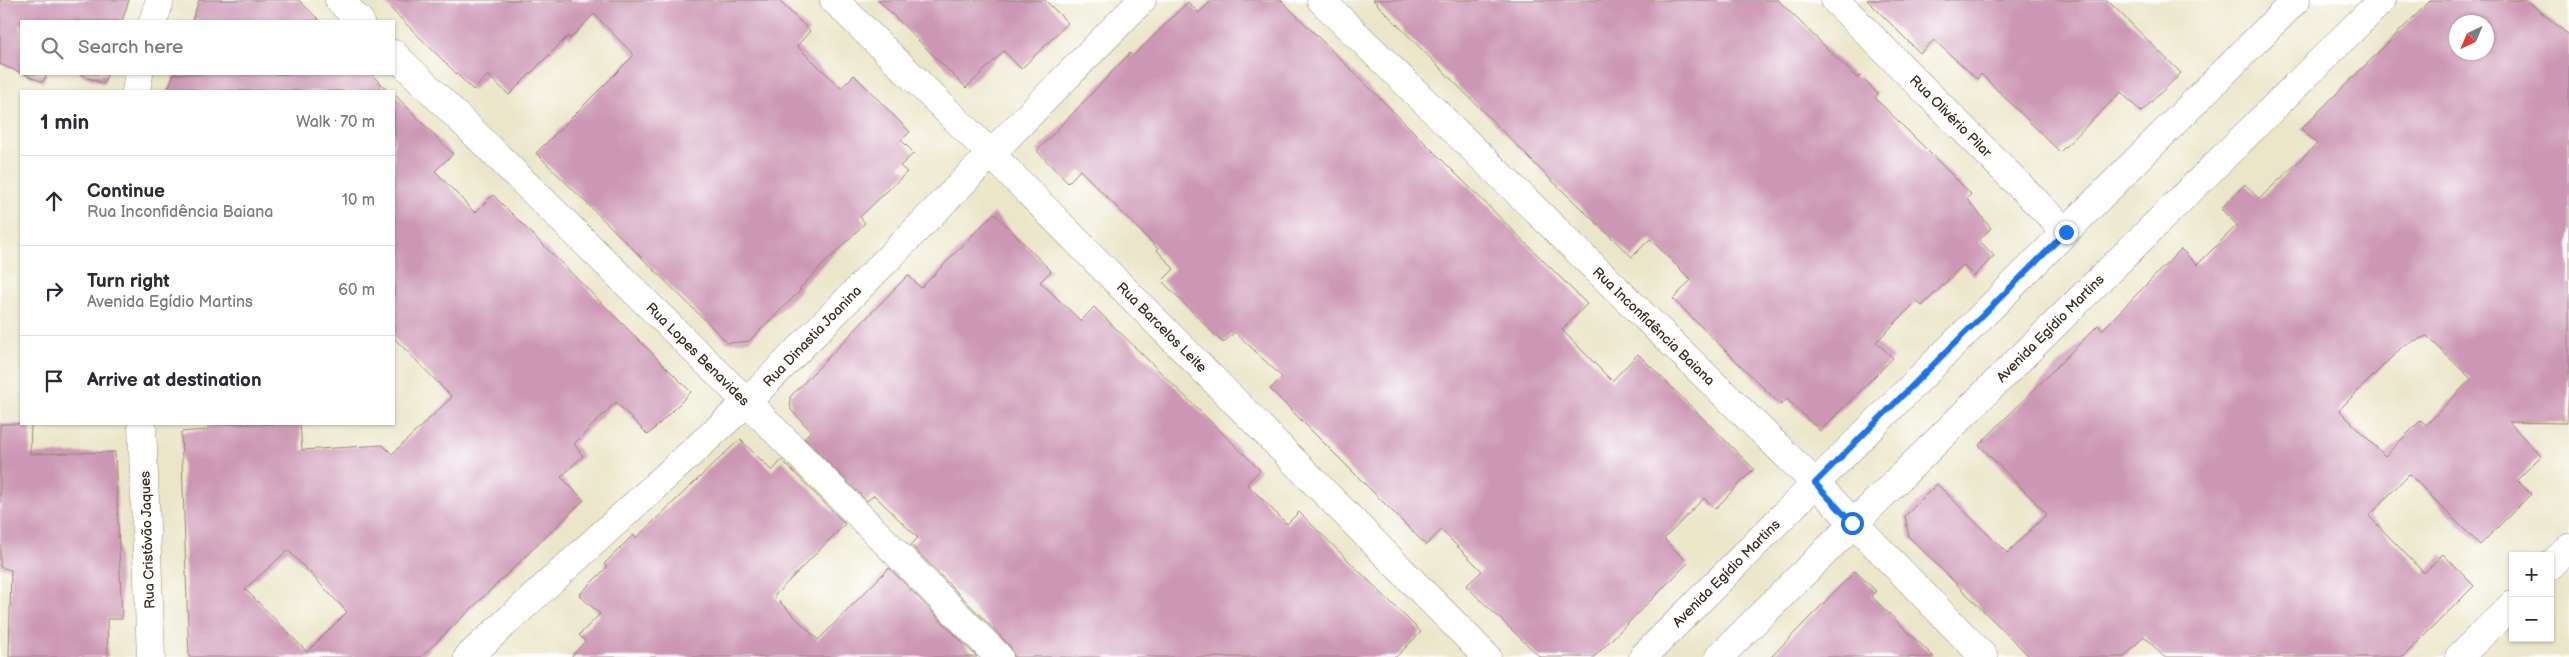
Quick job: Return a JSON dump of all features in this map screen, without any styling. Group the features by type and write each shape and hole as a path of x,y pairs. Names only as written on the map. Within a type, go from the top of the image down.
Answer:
{"street":[{"path":"153,20 160,0"},
{"path":"339,0 359,20"},
{"name":"Rua Barcelos Leite","path":"834,0 990,153 1487,657"},
{"name":"Rua Dinastia Joanina","path":"468,657 747,402 1142,0"},
{"name":"Rua Inconfidência Baiana","path":"1321,0 1815,483 1984,657"},
{"name":"Rua Olivério Pilar","path":"1835,0 2066,232"},
{"name":"Avenida Egídio Martins","path":"1643,657 2296,0"},
{"name":"Avenida Egídio Martins","path":"1719,657 1852,523 2382,0"},
{"name":"Rua Lopes Benavides","path":"395,55 747,402 999,657"},
{"path":"136,90 139,75"},
{"name":"Rua Cristóvão Jaques","path":"142,425 151,657"},
{"path":"2554,562 2569,548"},
{"path":"2459,657 2509,608"}],"building":[{"path":"0,0 129,0 122,20 20,20 20,73 0,64"},
{"path":"199,0 299,0 319,20 192,20"},
{"path":"382,0 778,0 810,31 797,46 841,88 854,75 910,132 901,140 914,153 900,166 907,172 860,217 865,223 799,289 801,290 749,341 728,343 536,153 634,55 594,14 570,39 568,36 509,95 488,75 473,90"},
{"path":"878,0 1045,0 1068,23 1021,69 1004,51 966,88"},
{"path":"1212,0 1281,0 1587,304 1562,330 1612,381 1638,354 1754,469 1715,509 1704,498 1664,539 1688,563 1594,657 1540,657 1466,586 1482,571 1441,530 1426,545 1270,389 1282,377 1235,332 1223,343 1162,281 1174,269 1158,249 1080,170 1068,183 1037,151 1130,53 1133,56 1188,2 1199,13"},
{"path":"1373,0 1778,0 1857,78 1860,76 1878,94 1875,98 1971,194 1967,199 1991,228 1979,240 1994,256 1974,276 1963,265 1922,306 1917,301 1876,342 1893,358 1820,431 1787,399 1781,405 1673,299 1691,280 1650,239 1632,257 1544,173"},
{"path":"1867,0 2107,0 2181,73 2141,112 2121,92 2060,152 1981,74 1977,79 1934,40 1920,53"},
{"path":"2431,0 2526,0 2569,35 2569,379 2567,423 2509,422 2541,456 2517,480 2531,494 2480,545 2409,474 2369,516 2424,573 2443,554 2474,586 2403,657 2164,657 2144,636 2124,657 2030,657 1909,537 1905,516 1937,484 2007,553 2047,514 1979,445 2098,325 2102,330 2181,249 2197,265 2237,225 2221,209 2245,184 2259,199 2317,144 2301,129","holes":["2427,336 2471,379 2426,425 2421,420 2385,456 2339,410 2404,345"]},
{"path":"26,75 46,75 43,82"},
{"path":"82,75 107,75 104,84"},
{"path":"174,75 372,75 387,90 167,90"},
{"path":"395,95 453,154 435,171 475,213 493,195 691,392 648,435 616,402 574,444 583,456 561,477 584,500 421,657 189,657 181,432 208,430 208,425 300,425 302,450 383,445 392,454 452,397 395,339","holes":["288,550 347,612 307,652 245,589"]},
{"path":"994,213 1051,271 1040,282 1081,321 1094,307 1260,470 1247,484 1287,524 1299,512 1421,632 1396,657 1014,657 1010,646 911,545 918,538 874,495 867,501 804,438 811,431 791,410 790,397 908,275 921,288"},
{"path":"0,424 31,425 30,454 115,452 122,619 107,619 108,657 9,657 11,570 0,567"},
{"path":"740,439 772,471 782,460 845,524 774,596 818,640 889,568 977,657 571,657 585,641 579,635 600,614 579,595 607,567 604,564 633,535 636,538"},
{"path":"1855,571 1876,591 1871,596 1934,657 1771,657"}],"route":[{"path":"1852,523 1815,483 2066,232"}]}
